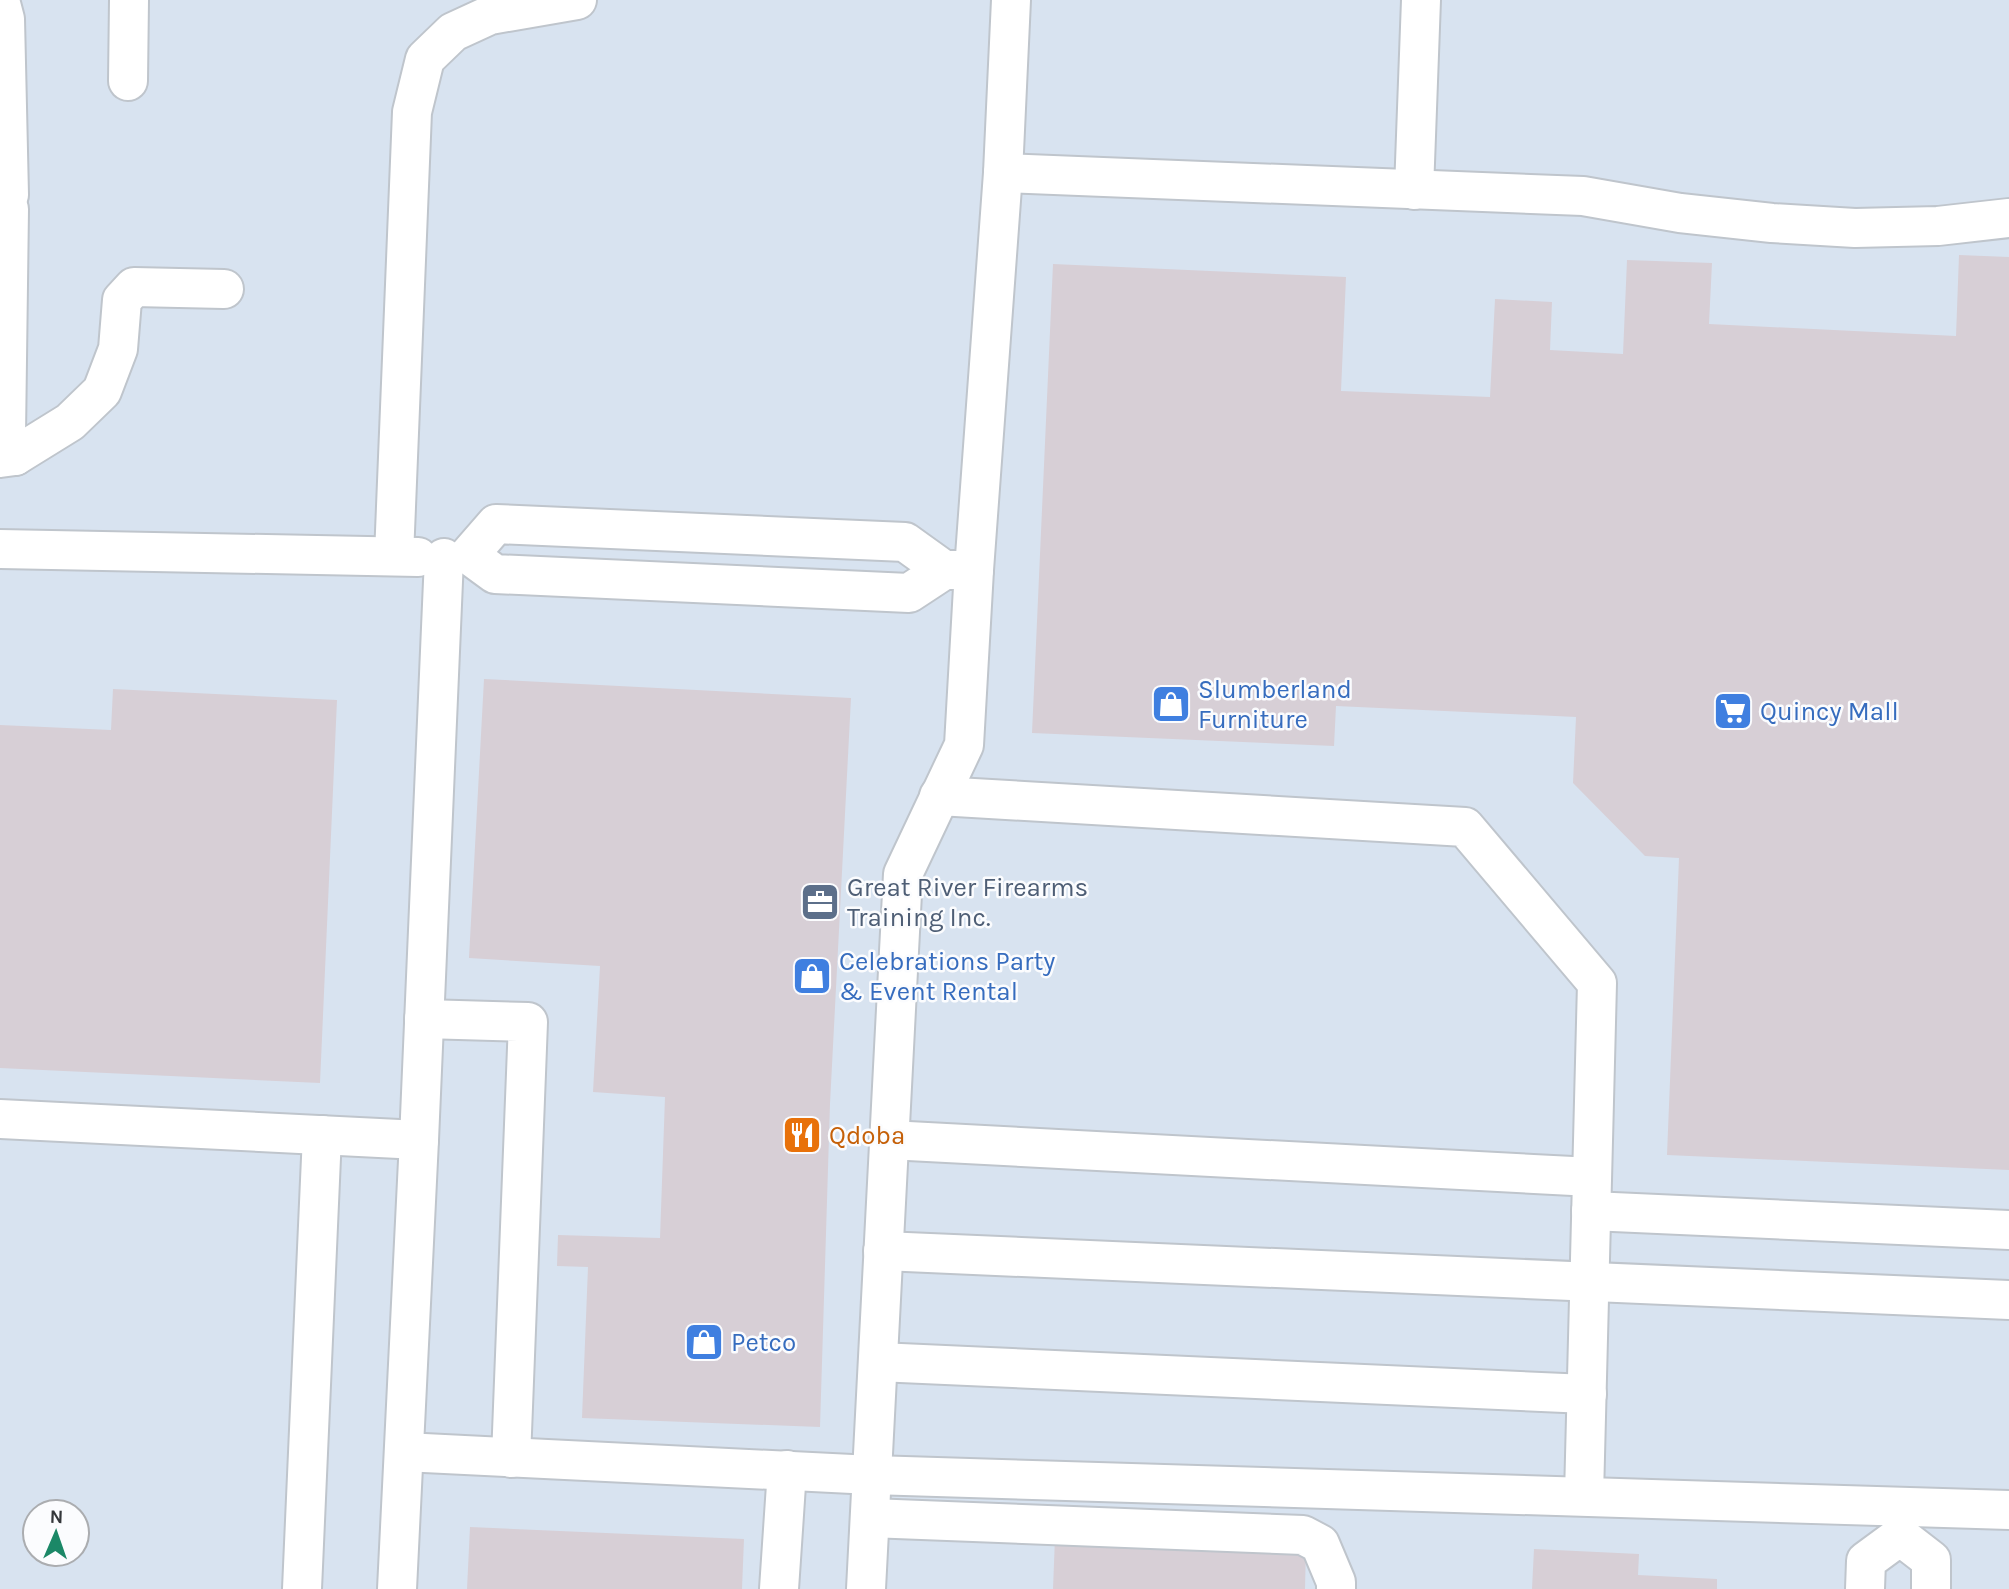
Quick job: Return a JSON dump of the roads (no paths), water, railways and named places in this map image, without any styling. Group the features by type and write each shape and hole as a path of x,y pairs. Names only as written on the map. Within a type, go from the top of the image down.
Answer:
{"street":[{"path":"0,0 5,19 9,202 8,457 70,422 102,391 118,349 122,300 134,287 224,289"},
{"path":"128,81 129,0"},
{"path":"394,556 412,112 425,59 453,32 490,15 577,0"},
{"path":"866,1589 903,874 964,745 959,570 1003,173 1011,0"},
{"path":"1413,190 1421,0"},
{"path":"1003,173 1583,196 1680,213 1854,228 1938,226 2009,218"},
{"path":"397,1589 424,1019 456,556 496,524 905,542 959,570"},
{"path":"0,549 456,556 495,574 909,593 959,570"},
{"path":"939,796 1465,827 1597,983 1584,1496"},
{"path":"424,1019 528,1022 511,1458"},
{"path":"0,1119 419,1140"},
{"path":"302,1589 322,1135"},
{"path":"889,1140 1591,1194 2009,1230"},
{"path":"883,1251 2009,1300"},
{"path":"878,1362 1587,1394"},
{"path":"404,1452 872,1475 1584,1496 1900,1521 2009,1510"},
{"path":"779,1589 787,1471"},
{"path":"870,1518 1303,1535 1320,1544 1336,1589"},
{"path":"1865,1589 1866,1562 1900,1521"},
{"path":"1900,1521 1931,1560 1931,1589"}],"place":[{"name":"Slumberland Furniture","path":"1171,704"},
{"name":"Quincy Mall","path":"1733,711"},
{"name":"Great River Firearms Training Inc.","path":"820,902"},
{"name":"Celebrations Party & Event Rental","path":"812,976"},
{"name":"Qdoba","path":"802,1135"},
{"name":"Petco","path":"704,1342"}]}
